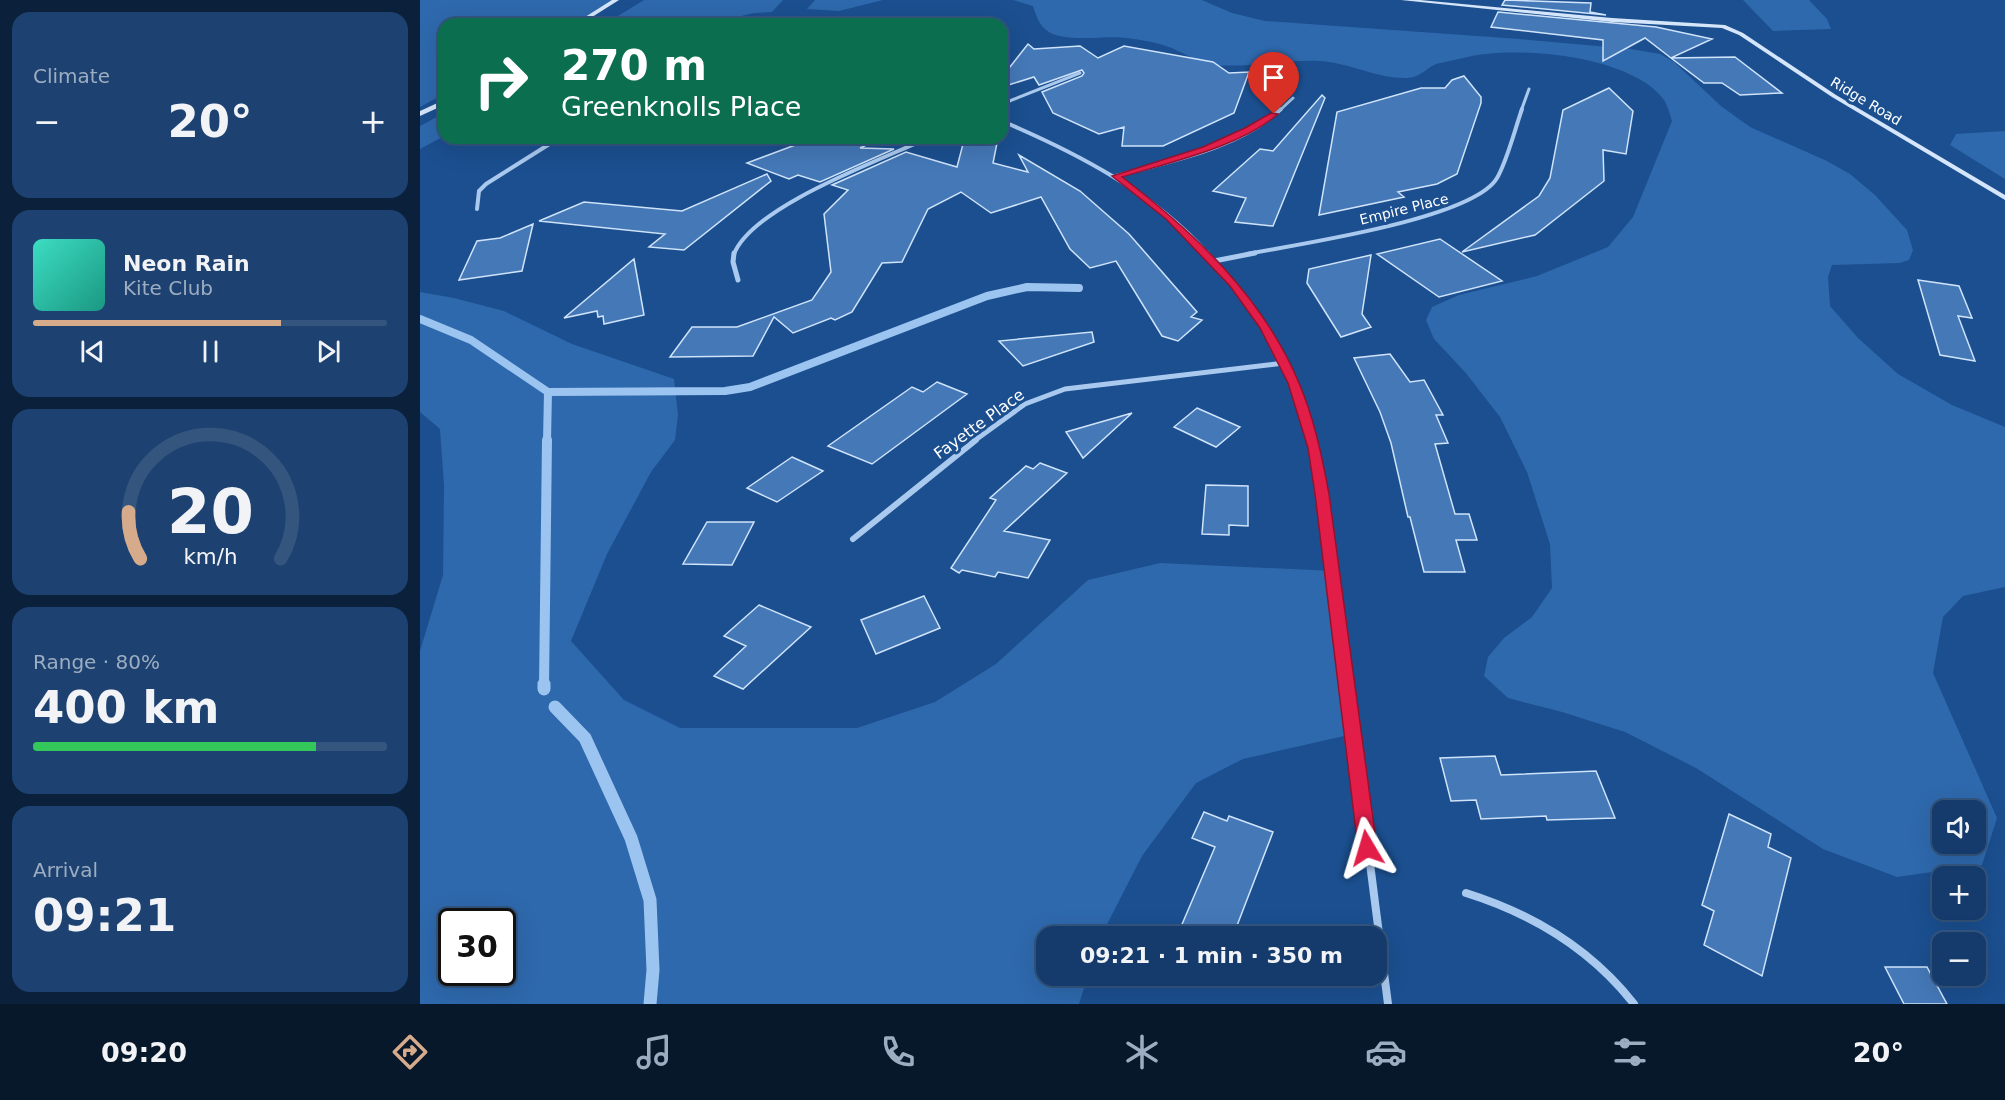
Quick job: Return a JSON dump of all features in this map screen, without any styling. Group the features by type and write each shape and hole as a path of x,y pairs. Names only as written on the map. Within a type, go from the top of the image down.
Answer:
{"street":[{"path":"587,18 616,0"},
{"name":"Ridge Road","path":"1404,0 1612,20 1716,24 1741,34 1834,96 2005,198"},
{"path":"1008,102 1080,73"},
{"name":"Empire Place","path":"1214,261 1409,221 1470,200 1489,187 1497,178 1529,89"},
{"path":"1116,176 1171,161 1229,139 1264,120 1293,98"},
{"path":"420,114 438,105"},
{"path":"1008,124 1070,150 1116,176 1169,217 1214,261 1252,308 1294,383 1314,448 1322,494 1388,1004"},
{"path":"477,209 478,191 549,144"},
{"path":"738,280 732,259 736,249 781,208 915,144"},
{"name":"Fayette Place","path":"853,539 1001,420 1025,404 1046,394 1091,385 1284,363"},
{"path":"1466,893 1499,902 1552,930 1591,958 1634,1004"}],"shaded area":[{"path":"420,0 614,0 586,18 438,18 438,97 420,107"},
{"path":"644,0 783,0 772,12 733,18 615,18"},
{"path":"815,0 883,0 839,11 807,9"},
{"path":"1013,0 1202,0 1232,13 1265,21 1519,39 1631,49 1660,54 1674,62 1721,106 1750,127 1827,161 1850,174 1875,195 1907,230 1913,250 1909,260 1900,263 1832,265 1828,277 1830,306 1858,338 1898,374 1952,405 2005,427 2005,587 1963,596 1943,617 1933,673 1997,818 1986,852 1986,800 1932,800 1932,854 1986,854 1982,865 1932,866 1932,872 1897,877 1823,849 1696,768 1625,732 1508,698 1484,676 1488,657 1504,638 1532,617 1552,588 1550,544 1527,472 1500,417 1465,372 1434,339 1426,320 1432,307 1459,295 1537,276 1608,247 1633,217 1672,121 1664,100 1649,85 1627,73 1602,64 1546,54 1518,52 1493,53 1440,63 1408,78 1386,76 1320,61 1228,66 1209,64 1166,46 1146,41 1117,37 1076,38 1057,35 1043,27 1033,6"},
{"path":"1743,0 1809,0 1827,19 1831,29 1773,31"},
{"path":"438,116 438,139 420,149 420,126"},
{"path":"2005,131 2005,179 1950,145 1956,134"},
{"path":"420,292 504,311 572,344 674,379 678,415 675,440 651,472 607,554 571,641 624,700 680,728 857,728 935,702 996,664 1088,580 1160,563 1334,571 1353,734 1243,759 1196,783 1142,856 1106,926 1036,926 1036,986 1085,986 1079,1004 420,1004 420,651 443,575 444,485 440,429 420,412"}],"building":[{"path":"1505,0 1591,3 1590,12 1606,15 1502,5"},
{"path":"1498,12 1656,27 1712,39 1671,58 1645,38 1603,61 1603,40 1491,27"},
{"path":"1028,44 1034,49 1080,46 1098,58 1124,46 1213,62 1229,73 1249,72 1234,113 1163,146 1122,146 1124,127 1099,134 1053,113 1042,92 1082,76 1084,73 1082,70 1039,85 1034,77 1008,85 1008,69"},
{"path":"1735,57 1782,93 1740,95 1722,83 1704,83 1671,58"},
{"path":"1464,76 1481,97 1481,103 1457,174 1437,184 1398,192 1404,197 1319,215 1337,112 1421,88 1445,88 1452,80"},
{"path":"1609,88 1633,111 1626,154 1603,150 1604,181 1535,235 1462,252 1539,196 1550,178 1563,110"},
{"path":"1322,95 1325,98 1273,226 1235,222 1246,198 1213,191 1260,149 1273,151"},
{"path":"798,144 869,144 860,148 894,149 820,182 798,175 789,179 747,163"},
{"path":"963,144 997,144 993,163 1028,172 1019,155 1080,191 1129,234 1197,312 1191,317 1202,320 1178,341 1162,336 1116,261 1090,268 1070,249 1041,197 991,213 961,192 928,209 902,262 882,263 852,312 835,320 831,318 793,333 774,317 753,356 670,357 692,327 737,327 812,300 831,272 824,214 848,190 832,185 906,152 957,167"},
{"path":"767,174 771,181 684,250 649,247 665,234 539,221 584,202 682,211"},
{"path":"533,224 522,271 459,280 477,241 500,238"},
{"path":"1440,239 1502,281 1439,297 1377,254"},
{"path":"1371,255 1362,314 1371,327 1341,337 1307,283 1309,269"},
{"path":"634,259 644,315 604,324 603,316 598,317 597,311 564,318"},
{"path":"1918,280 1959,286 1972,318 1958,316 1975,361 1940,355"},
{"path":"1092,332 1094,342 1023,366 999,341"},
{"path":"1390,354 1410,382 1424,380 1443,415 1436,415 1448,443 1435,444 1455,514 1469,514 1477,540 1456,540 1465,572 1424,572 1410,517 1408,517 1391,443 1380,412 1354,358"},
{"path":"937,382 967,394 872,464 828,446 912,387 923,392"},
{"path":"1197,408 1240,427 1216,447 1174,427"},
{"path":"1132,413 1083,458 1066,432"},
{"path":"792,457 823,471 777,502 747,488"},
{"path":"1040,463 1067,473 1004,531 1050,540 1028,578 998,572 995,577 962,570 959,573 951,568 996,500 990,498 1026,466 1033,469"},
{"path":"1206,485 1248,486 1248,526 1229,525 1229,535 1202,534"},
{"path":"707,522 754,522 732,565 683,564"},
{"path":"924,596 940,628 876,654 861,620"},
{"path":"759,605 811,627 743,689 714,676 746,646 724,636"},
{"path":"1495,756 1501,775 1596,771 1615,818 1547,820 1546,816 1481,819 1476,800 1451,801 1440,758"},
{"path":"1204,812 1227,821 1229,816 1273,832 1237,926 1181,926 1215,847 1192,838"},
{"path":"1729,814 1771,834 1768,847 1791,858 1762,976 1704,945 1714,911 1702,905"},
{"path":"1885,967 1927,967 1932,976 1932,986 1937,986 1947,1004 1904,1004"}],"waterway":[{"path":"548,392 725,391 750,387 987,296 1027,287 1079,288"},
{"path":"420,319 471,340 548,392"},
{"path":"547,441 548,392"},
{"path":"544,686 547,440"},
{"path":"555,707 585,738 631,838 650,900 653,970 650,1004"}],"route":[{"path":"1274,114 1248,130 1206,149 1116,176 1169,217 1234,283 1274,343 1294,383 1314,448 1322,494 1334,572 1367,848"}]}
